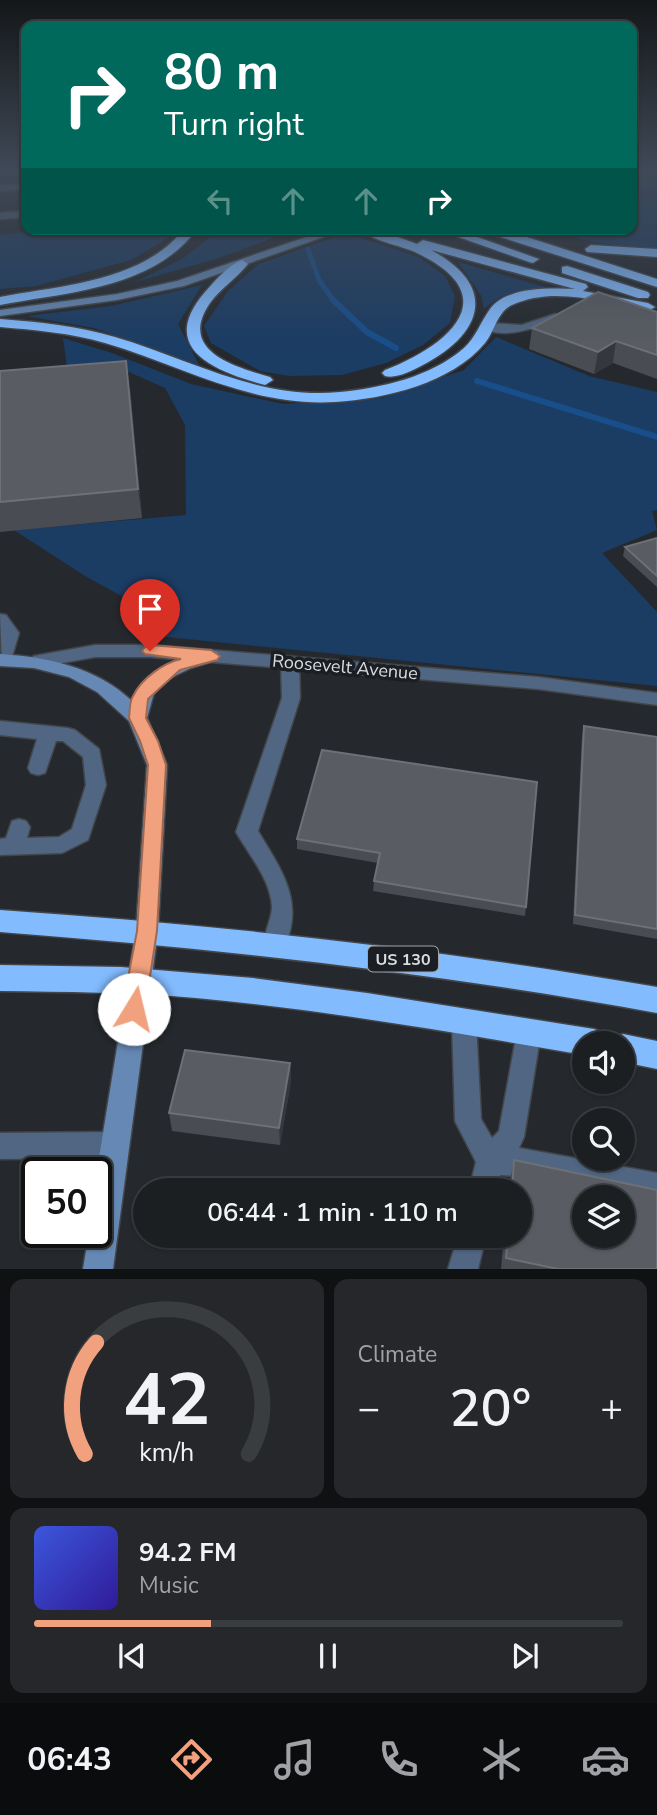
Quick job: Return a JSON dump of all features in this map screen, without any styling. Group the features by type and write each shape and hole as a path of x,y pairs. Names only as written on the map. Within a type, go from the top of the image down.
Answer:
{"highway":[{"path":"0,303 123,275 172,251 187,235"},
{"path":"242,264 209,292 194,316 192,324 195,340 206,356 240,374 280,382 325,384 377,377 416,363 446,346 466,323 470,300 459,278 442,262 415,247 380,235"},
{"path":"385,235 654,305"},
{"path":"459,235 654,305"},
{"path":"507,235 657,283"},
{"path":"546,235 657,270"},
{"path":"591,249 657,253"},
{"path":"0,323 52,328 94,336 246,390 283,396 319,397 371,392 422,377 465,354 481,340 497,309 517,298 550,293 654,305"},
{"name":"US 130","path":"0,921 275,943 466,967 657,1000"},
{"path":"0,978 138,981 247,991 572,1039"},
{"path":"635,1050 657,1055"}],"main road":[{"path":"0,313 167,287 326,235"},
{"path":"0,303 81,302"},
{"path":"137,718 140,698 156,680 174,666 211,656"},
{"path":"1,660 33,662 85,678 123,703 137,718 157,765 147,931 98,1269"}],"street":[{"path":"488,327 523,329 567,310 590,296"},
{"path":"0,619 10,633 1,660"},
{"name":"Roosevelt Avenue","path":"33,662 95,651 150,651 538,683 657,699"},
{"path":"275,943 283,908 274,876 247,832 290,698 290,662"},
{"path":"0,728 68,735 92,754 96,785 81,834 62,845 11,840"},
{"path":"38,768 49,733"},
{"path":"464,1022 468,1121 490,1161"},
{"path":"486,1178 490,1161 511,1137 529,1032"},
{"path":"0,1146 114,1145"},
{"path":"490,1161 520,1162 657,1187"},
{"path":"463,1269 469,1248"}],"shaded area":[{"path":"637,229 657,229 657,247 600,243 565,235 637,235"},
{"path":"21,233 21,235 171,236 131,260 36,286 0,289 0,235"},
{"path":"281,235 216,259 135,282 182,259 212,236"},
{"path":"340,235 352,235 419,257 445,276 455,296 450,323 423,345 386,363 342,375 289,376 260,371 211,343 204,326 228,291 259,264"},
{"path":"458,262 555,290 509,293 484,309 481,295"},
{"path":"202,285 178,324 199,365 94,328 27,316 111,306"},
{"path":"496,337 589,376 657,392 657,510 652,511 657,530 602,553 657,612 657,686 137,634 129,600 85,576 14,530 186,515 185,425 165,388 129,372 68,375 63,338 112,353 191,384 283,404 382,398 464,370"}],"building":[{"path":"598,292 657,312 657,355 616,341 598,352 532,328"},
{"path":"126,361 138,489 0,502 0,371"},
{"path":"657,538 657,576 625,547"},
{"path":"584,726 657,737 657,929 575,915"},
{"path":"322,750 537,782 526,907 374,881 380,853 297,839"},
{"path":"185,1050 290,1063 279,1128 169,1113"},
{"path":"514,1160 633,1185 572,1185 572,1248 635,1248 635,1185 657,1190 657,1269 558,1269 506,1258 507,1248 532,1248 532,1178 513,1178"}],"waterway":[{"path":"308,249 319,280 333,300"},
{"path":"333,300 367,332 396,348"},
{"path":"477,381 657,437"}],"route":[{"path":"134,1009 147,931 157,765 137,718 140,698 156,680 174,666 211,656 150,651"}]}
